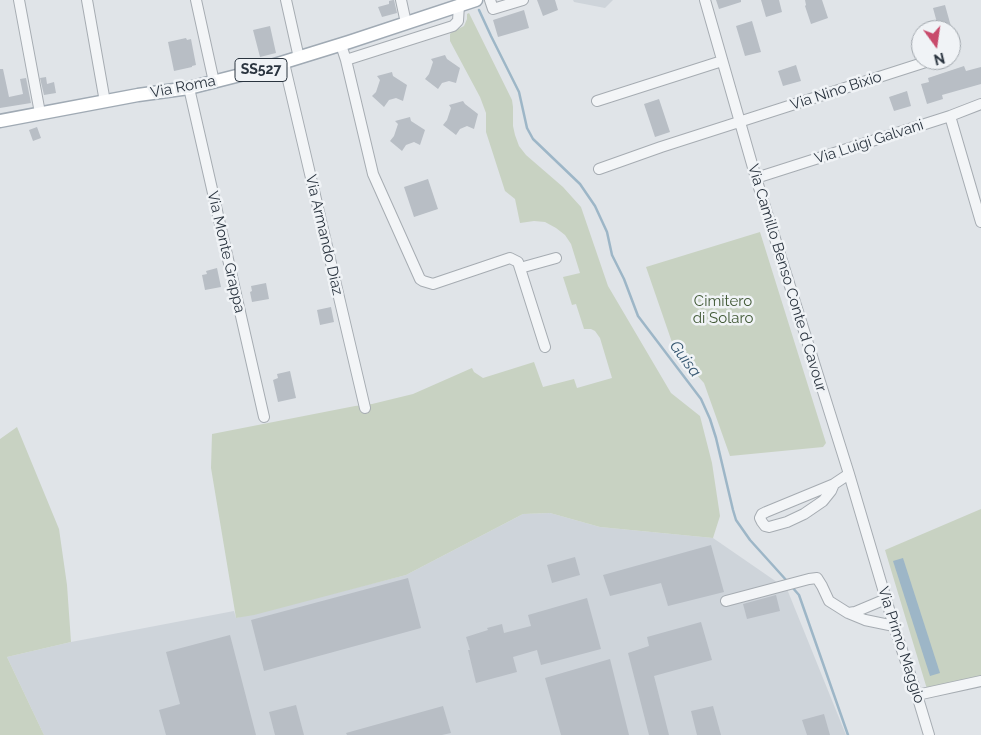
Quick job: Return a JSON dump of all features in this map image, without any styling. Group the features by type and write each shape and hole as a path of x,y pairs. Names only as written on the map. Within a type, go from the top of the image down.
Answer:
{"main road":[{"name":"Via Roma","path":"0,120 189,88 214,82 284,63 476,0"}],"street":[{"path":"19,0 40,113"},
{"path":"87,0 105,102"},
{"path":"196,0 214,82"},
{"path":"286,0 299,58"},
{"path":"401,0 406,23"},
{"path":"490,0 493,9 523,0"},
{"name":"Via Camillo Benso Conte d Cavour","path":"704,0 756,178 873,554"},
{"path":"346,60 453,26 458,22 459,5"},
{"path":"341,45 373,174 420,279 423,282 433,284 510,258 518,262 545,347"},
{"path":"597,102 722,61"},
{"name":"Via Armando Diaz","path":"284,63 365,408"},
{"name":"Via Nino Bixio","path":"599,168 911,67"},
{"name":"Via Monte Grappa","path":"189,88 264,418"},
{"name":"Via Luigi Galvani","path":"756,178 950,116 981,104"},
{"path":"950,116 981,222"},
{"path":"520,268 556,258"},
{"path":"834,484 823,501 804,514 787,522 765,526 760,518 766,512 834,484 849,474"},
{"name":"Via Primo Maggio","path":"873,554 929,735"},
{"path":"726,601 817,578 829,600 848,613 865,620 894,626"},
{"path":"848,613 886,600"},
{"path":"917,695 981,681"}],"shaded area":[{"path":"573,0 613,0 605,8 574,2"},
{"path":"550,513 600,527 713,538 787,589 846,735 44,735 7,657 71,642 234,611 236,618 406,575 523,514"}],"green space":[{"path":"469,13 512,100 513,126 519,146 526,155 563,187 581,207 608,286 671,393 700,416 712,463 720,516 713,538 600,527 550,513 523,514 406,575 254,615 236,618 211,468 212,434 372,404 413,394 472,368 474,372 483,378 534,362 543,387 574,379 577,388 612,378 600,338 595,331 584,329 576,304 572,305 563,277 580,273 571,244 565,235 545,222 520,223 515,199 505,191 486,132 486,113 480,97 450,41 450,34 464,26 467,14"},
{"name":"Cimitero di Solaro","path":"760,232 826,443 823,447 730,456 704,383 675,351 646,267"},
{"path":"17,427 59,529 67,585 71,642 7,657 44,735 0,735 0,439"},
{"path":"981,509 981,676 927,689 885,550"}],"water":[{"path":"903,558 940,673 930,676 893,561"}],"building":[{"path":"394,0 397,13 382,17 378,7 389,4 389,1"},
{"path":"537,0 555,0 558,10 543,16"},
{"path":"716,0 741,0 741,2 719,9"},
{"path":"761,0 779,0 782,12 766,17"},
{"path":"805,0 822,0 828,18 811,24"},
{"path":"945,5 949,20 936,20 933,8"},
{"path":"524,10 529,28 498,37 493,20"},
{"path":"752,21 761,52 745,56 736,26"},
{"path":"270,26 276,53 260,57 253,30"},
{"path":"186,38 187,40 191,39 196,65 174,71 168,42"},
{"path":"445,55 447,59 460,68 456,83 449,81 442,83 438,89 425,79 433,62 431,59"},
{"path":"796,65 801,81 783,86 778,71"},
{"path":"964,66 966,71 981,67 981,84 942,95 943,99 927,104 921,84 929,82 928,78 952,70 961,70 961,67"},
{"path":"0,69 3,69 9,97 23,94 20,79 26,78 31,103 0,108"},
{"path":"392,72 393,76 407,85 403,101 396,98 389,100 384,107 372,96 376,92 380,80 377,76"},
{"path":"46,77 47,84 54,82 56,93 44,95 40,78"},
{"path":"907,91 911,106 894,111 889,97"},
{"path":"659,99 670,132 655,137 644,104"},
{"path":"463,101 478,114 474,129 467,126 460,129 456,135 443,125 451,108 449,105"},
{"path":"410,117 411,121 425,130 420,145 414,142 406,145 402,151 390,141 398,124 395,121"},
{"path":"37,127 41,138 33,141 29,130"},
{"path":"428,179 438,209 414,217 404,187"},
{"path":"217,268 221,287 205,290 202,275 207,274 206,271"},
{"path":"266,283 269,299 252,302 251,286"},
{"path":"331,307 334,322 320,325 317,310"},
{"path":"290,371 296,398 278,402 273,380 278,378 277,374"},
{"path":"711,545 724,592 668,606 661,583 610,596 603,575"},
{"path":"575,557 580,575 552,583 547,565"},
{"path":"408,578 421,628 264,671 251,620"},
{"path":"776,595 780,611 747,619 743,604"},
{"path":"587,598 601,649 541,665 537,650 513,657 517,672 476,683 466,637 502,624 504,633 531,626 528,615"},
{"path":"701,622 712,660 654,676 669,735 649,735 628,653 649,646 647,637"},
{"path":"230,635 256,735 166,735 159,710 180,704 166,652"},
{"path":"610,659 629,735 561,735 545,678"},
{"path":"296,705 304,735 275,735 269,712"},
{"path":"443,706 451,733 442,735 347,735 346,733"},
{"path":"713,706 721,735 697,735 691,711"},
{"path":"824,714 830,735 807,735 802,720"}],"waterway":[{"name":"Guisa","path":"479,10 519,92 527,128 533,139 580,184 595,206 607,232 612,255 624,279 638,316 701,399 716,438 736,520 750,540 787,581"},
{"name":"Guisa","path":"792,587 799,595 848,735"}]}
